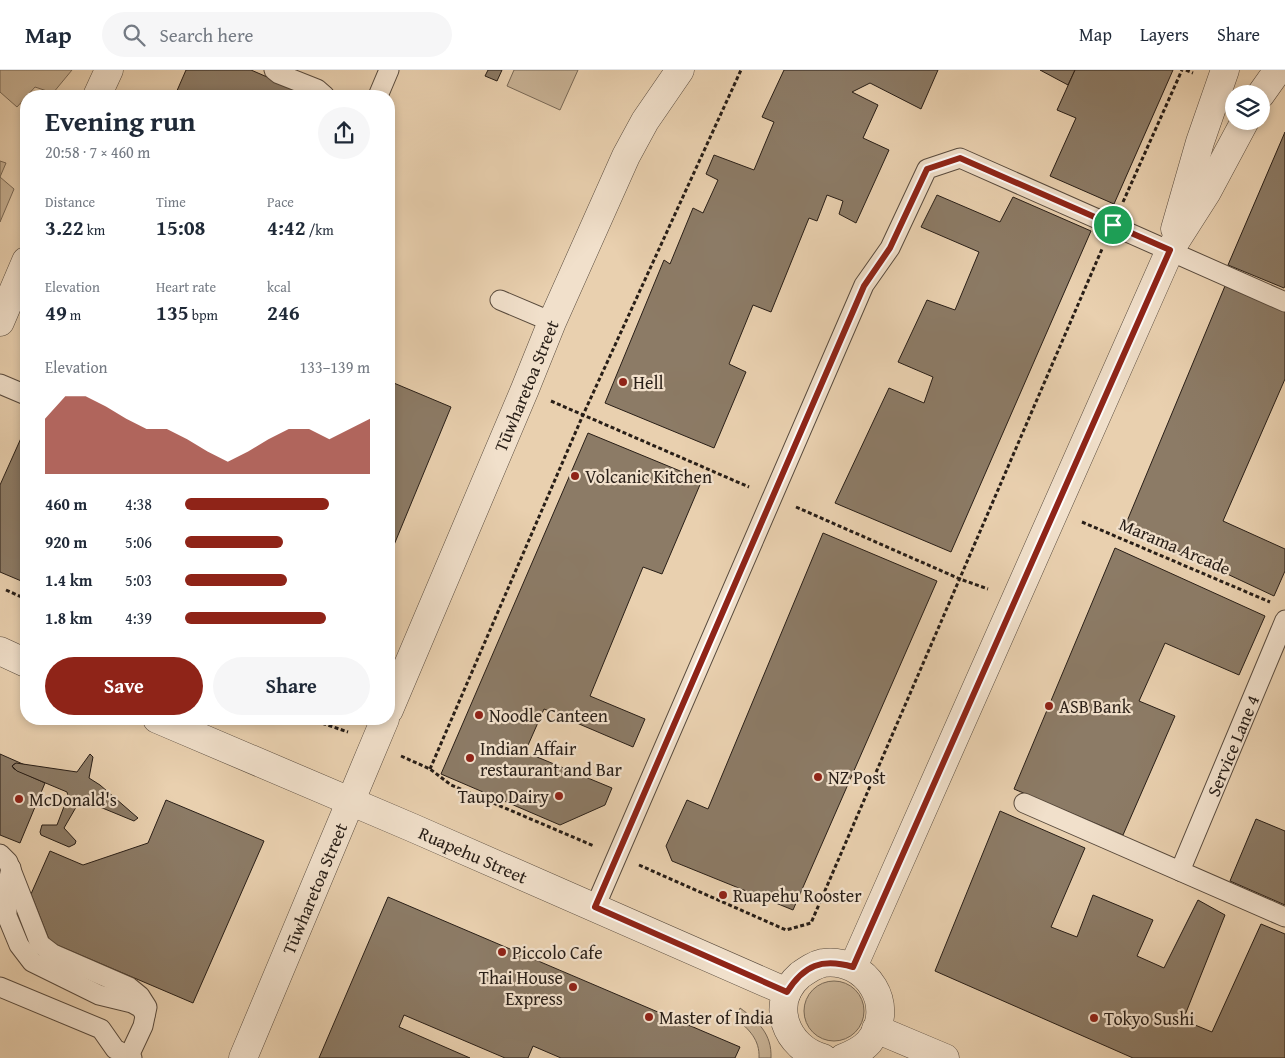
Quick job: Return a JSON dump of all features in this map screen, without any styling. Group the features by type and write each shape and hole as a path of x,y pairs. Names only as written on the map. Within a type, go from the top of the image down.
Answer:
{"street":[{"path":"100,90 109,70"},
{"name":"Tūwharetoa Street","path":"395,696 552,322 626,156 680,70"},
{"path":"1170,250 1186,187 1225,70"},
{"path":"1267,85 1278,70"},
{"path":"853,967 1170,250 1207,192 1240,130"},
{"path":"0,322 20,275"},
{"path":"0,652 20,660"},
{"name":"Ruapehu Street","path":"171,725 595,907 787,992"},
{"name":"Tūwharetoa Street","path":"243,1058 382,725"},
{"path":"815,1057 800,1046 790,1035 785,1021 784,1007 787,992 796,979 808,969 822,963 838,963 853,967 865,975 874,986 879,1000 880,1015 869,1043 857,1052 843,1058"},
{"path":"876,1029 945,1058"}],"lane":[{"path":"274,70 279,74 318,90"},
{"path":"381,90 389,70"},
{"path":"595,907 864,286 890,248 927,169 960,158 1285,302"},
{"path":"500,300 552,322"},
{"path":"0,384 20,392"},
{"name":"Service Lane 4","path":"1180,871 1281,612"},
{"path":"1024,803 1285,916"},
{"path":"0,987 101,1029 115,1049 131,1057 143,1026 147,1007 140,996 129,987 54,954 40,944 5,861"}],"path":[{"path":"430,769 583,415 741,70"},
{"path":"826,886 1182,70"},
{"name":"Marama Arcade","path":"1054,510 1281,612"},
{"path":"6,590 20,596"}],"shaded area":[{"path":"0,70 72,70 55,90 44,90 35,87 32,90 20,90 20,104 17,107 0,92"},
{"path":"514,70 578,70 560,110 507,86"},
{"path":"0,161 6,163 0,177"},
{"path":"0,177 14,189 0,222"},
{"path":"834,981 850,986 855,990 859,995 864,1011 859,1027 855,1032 850,1036 834,1041 818,1036 813,1032 809,1027 804,1011 809,995 813,990 818,986"},
{"path":"740,1008 763,1029 771,1049 771,1058 759,1058 756,1040 736,1019"}],"building":[{"path":"186,70 251,70 297,90 177,90"},
{"path":"488,70 502,70 497,81 485,76"},
{"path":"784,70 938,70 921,109 870,83 852,92 878,105 863,138 889,150 856,223 839,214 843,201 827,195 817,221 809,218 771,312 753,305 729,364 746,372 714,448 605,403 664,260 670,264 693,208 703,213 718,180 706,174 714,155 754,170 774,122 762,117"},
{"path":"1040,70 1075,70 1068,85"},
{"path":"1075,70 1173,70 1114,204 1050,176 1076,118 1057,110"},
{"path":"1285,132 1285,286 1284,288 1228,265"},
{"path":"937,195 1000,222 1013,197 1091,231 951,552 835,503 889,388 924,403 933,377 898,362 927,300 955,310 979,252 921,227"},
{"path":"1225,286 1285,312 1285,379 1223,521 1285,549 1285,571 1274,596 1125,526"},
{"path":"395,384 451,407 395,542"},
{"path":"588,433 702,480 662,574 643,567 590,696 645,719 633,747 544,709 525,752 612,788 605,805 560,825 441,774"},
{"path":"20,440 20,580 0,572 0,485"},
{"path":"823,533 937,581 793,910 672,861 666,846 687,800 708,809"},
{"path":"1115,548 1265,616 1239,675 1165,643 1139,701 1175,716 1123,835 1014,789"},
{"name":"McDonald's","path":"0,754 25,765 14,764 12,766 14,769 45,783 20,843 0,835"},
{"path":"90,754 93,757 89,778 100,785 138,818 134,821 83,800 79,802 64,828 76,841 75,844 69,847 41,835 40,832 42,825 57,825 68,796 67,792 17,771 12,766 16,763 77,772"},
{"path":"166,800 264,841 193,1003 50,942 31,894 50,851 83,865 148,843"},
{"path":"1000,811 1085,848 1051,927 1077,937 1093,895 1153,920 1137,956 1164,968 1198,900 1225,915 1183,1020 1212,1032 1261,924 1285,934 1285,1058 1133,1058 935,971"},
{"path":"1256,819 1285,831 1285,905 1230,881"},
{"path":"388,897 740,1047 735,1058 561,1058 533,1046 528,1058 505,1058 404,1015 399,1027 470,1058 319,1058"}],"place":[{"name":"Hell","path":"623,382"},
{"name":"Volcanic Kitchen","path":"575,476"},
{"name":"ASB Bank","path":"1049,706"},
{"name":"Noodle Canteen","path":"479,715"},
{"name":"Indian Affair restaurant and Bar","path":"470,758"},
{"name":"NZ Post","path":"818,777"},
{"name":"Taupo Dairy","path":"559,796"},
{"name":"McDonald's","path":"19,799"},
{"name":"Ruapehu Rooster","path":"723,895"},
{"name":"Piccolo Cafe","path":"502,952"},
{"name":"Thai House Express","path":"573,987"},
{"name":"Master of India","path":"649,1017"},
{"name":"Tokyo Sushi","path":"1094,1018"}],"route":[{"path":"960,158 1113,225 1170,250 853,967 838,963 822,963 808,969 796,979 787,992 595,907 864,286 890,248 927,169 960,158"}]}
